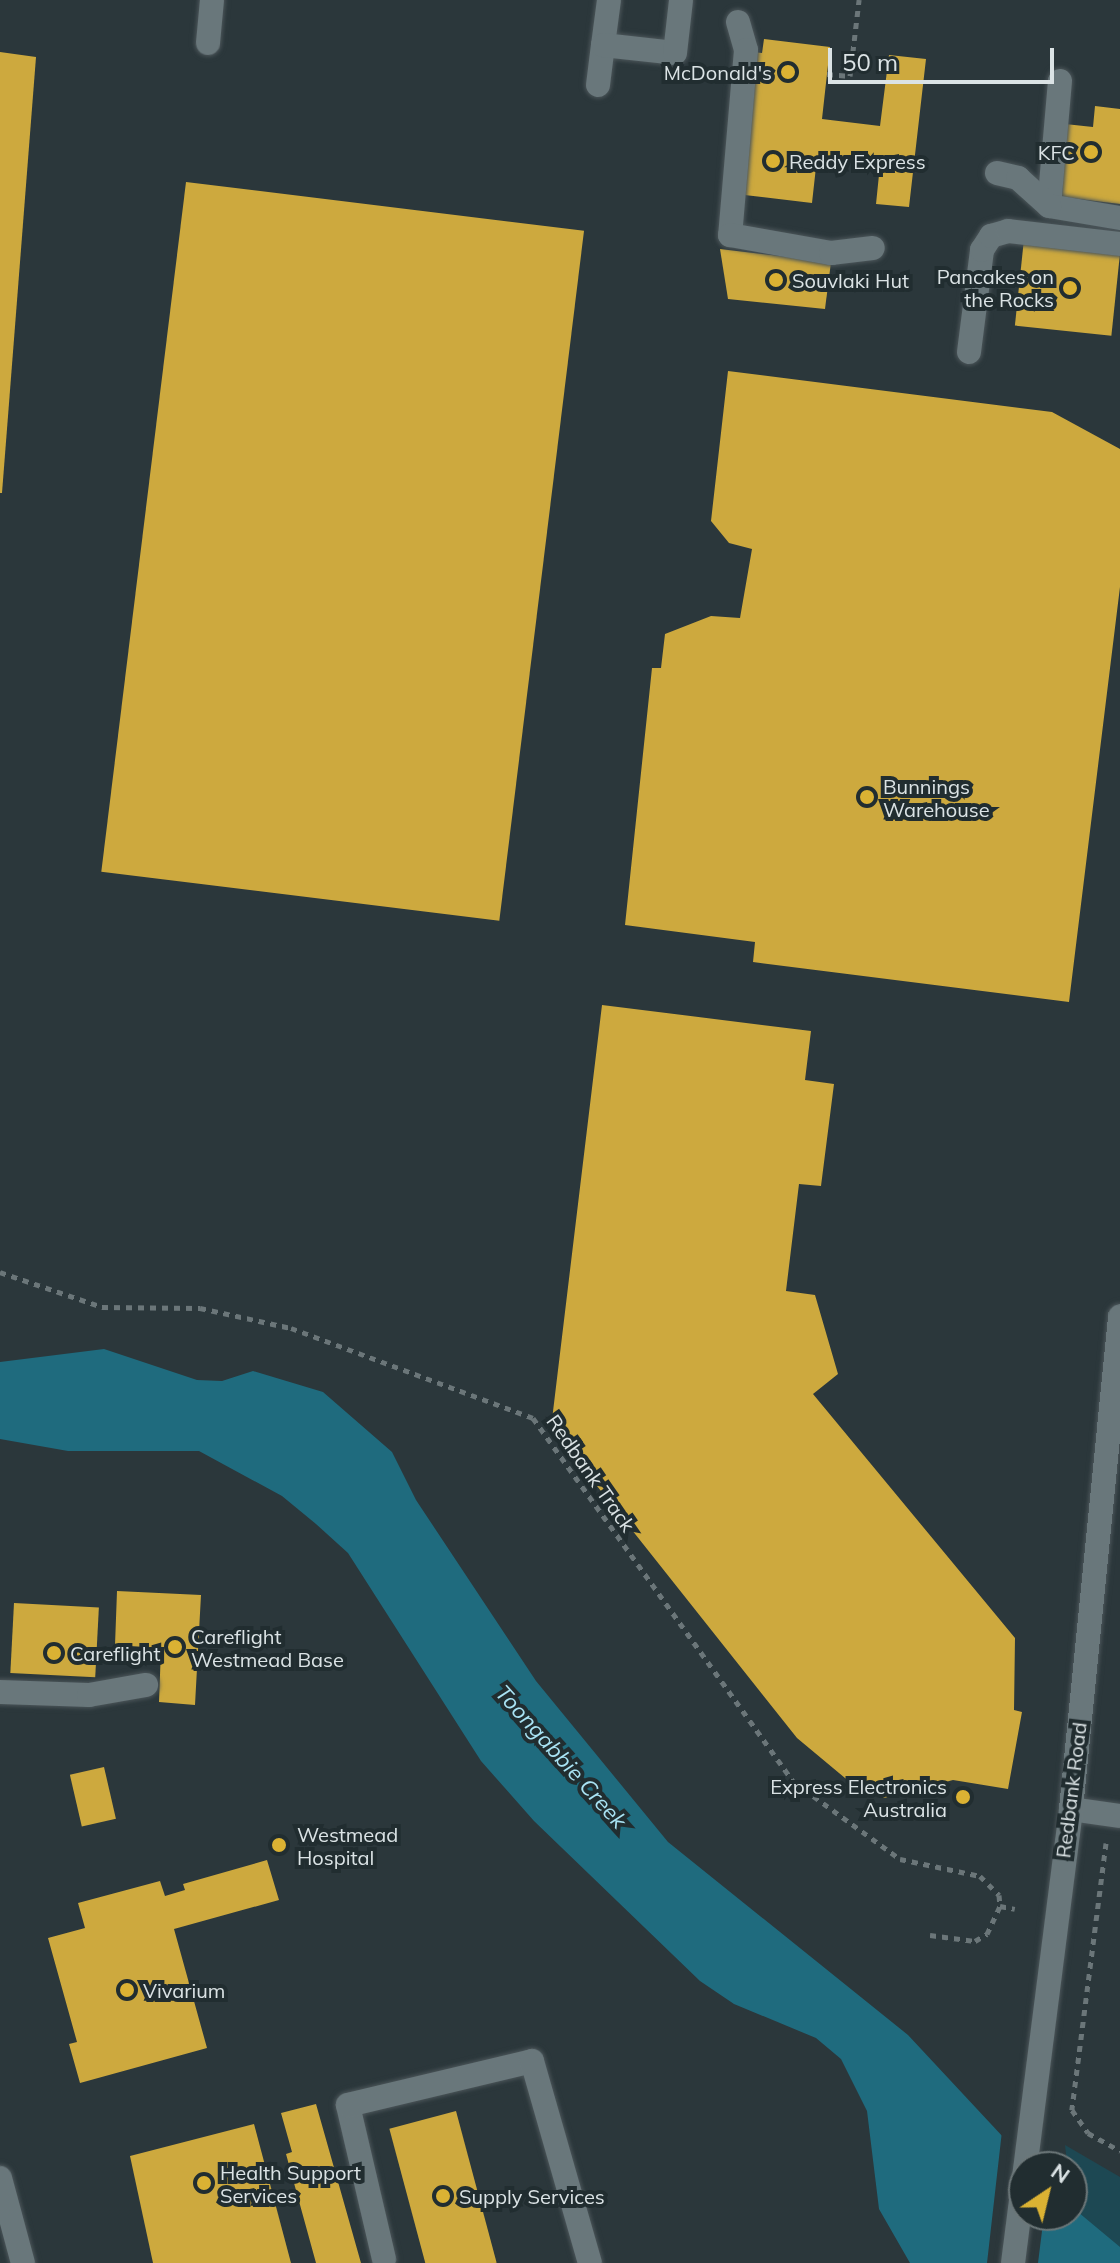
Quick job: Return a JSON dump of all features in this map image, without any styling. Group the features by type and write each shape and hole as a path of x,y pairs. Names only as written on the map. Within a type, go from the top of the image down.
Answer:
{"street":[{"path":"208,43 212,0"},
{"path":"598,85 609,0"},
{"path":"603,45 675,53 681,0"},
{"path":"738,22 746,50 730,235 831,253 873,248"},
{"path":"1049,206 1060,81"},
{"path":"997,173 1018,178 1049,206 1120,218"},
{"path":"969,352 982,250 991,236 1008,231 1120,244"},
{"name":"Redbank Road","path":"1013,2263 1027,2134 1071,1809 1120,1316"},
{"path":"0,1692 89,1695 146,1685"},
{"path":"1071,1809 1120,1816"},
{"path":"384,2259 348,2105 532,2061 590,2263"},
{"path":"0,2178 23,2263"}],"path":[{"path":"827,74 850,76 859,0"},
{"name":"Redbank Track","path":"0,1272 102,1307 200,1308 291,1328 533,1418 794,1782 900,1859 980,1876 999,1895 1000,1906"},
{"path":"1106,1843 1072,2110 1088,2133 1120,2151"},
{"path":"930,1935 975,1941 987,1934 1000,1906 1015,1909"}],"shaded area":[{"path":"1088,2158 1120,2177 1120,2248 1088,2221"}],"water":[{"name":"Toongabbie Creek","path":"104,1349 197,1380 222,1381 253,1371 323,1392 392,1452 416,1500 536,1681 668,1842 908,2035 1016,2151 1008,2151 1008,2231 1088,2231 1088,2220 1120,2247 1120,2263 910,2263 879,2209 867,2111 841,2059 816,2038 734,2004 700,1981 534,1821 481,1761 348,1553 282,1496 199,1451 68,1451 0,1439 0,1362"}],"pier":[{"path":"1002,2131 1021,2151 1008,2151 1008,2231 1042,2231 1038,2263 987,2263"}],"building":[{"path":"764,39 830,47 822,119 880,126 889,55 926,59 909,207 876,204 880,165 817,158 812,203 736,194 753,52 762,53"},
{"path":"0,52 36,57 2,493 0,493"},
{"name":"KFC","path":"1095,106 1120,109 1120,204 1062,197 1065,124 1093,127"},
{"path":"186,182 584,231 499,921 101,872"},
{"name":"Pancakes on the Rocks","path":"1024,239 1120,249 1111,336 1015,326"},
{"name":"Souvlaki Hut","path":"720,249 831,262 825,309 728,299"},
{"name":"Bunnings Warehouse","path":"728,371 1052,412 1120,449 1120,587 1069,1002 753,962 755,942 625,925 652,668 661,668 665,634 711,616 740,618 752,549 729,543 711,521"},
{"path":"602,1005 811,1031 805,1080 834,1084 821,1186 799,1184 786,1291 815,1295 838,1374 813,1394 1015,1638 1014,1710 1022,1712 1008,1789 953,1780 884,1798 863,1793 797,1738 551,1428"},
{"name":"Careflight Westmead Base","path":"117,1591 201,1595 195,1705 159,1702 161,1648 115,1645"},
{"name":"Careflight","path":"14,1603 99,1607 95,1677 10,1673"},
{"path":"104,1767 116,1819 82,1827 70,1775"},
{"name":"Vivarium","path":"267,1860 279,1900 174,1929 207,2048 80,2083 69,2044 77,2042 48,1938 85,1928 78,1903 160,1881 165,1896 185,1890 183,1884"},
{"path":"316,2104 361,2263 316,2263 286,2154 292,2152 281,2113"},
{"name":"Supply Services","path":"456,2111 497,2263 425,2263 389,2129"},
{"name":"Health Support Services","path":"254,2124 291,2263 153,2263 130,2156"}],"place":[{"name":"McDonald's","path":"788,72"},
{"name":"KFC","path":"1091,152"},
{"name":"Reddy Express","path":"773,161"},
{"name":"Souvlaki Hut","path":"776,280"},
{"name":"Pancakes on the Rocks","path":"1070,288"},
{"name":"Bunnings Warehouse","path":"867,797"},
{"name":"Careflight Westmead Base","path":"175,1647"},
{"name":"Careflight","path":"54,1653"},
{"name":"Express Electronics Australia","path":"963,1797"},
{"name":"Westmead Hospital","path":"279,1845"},
{"name":"Vivarium","path":"127,1990"},
{"name":"Health Support Services","path":"204,2183"},
{"name":"Supply Services","path":"443,2196"}]}
